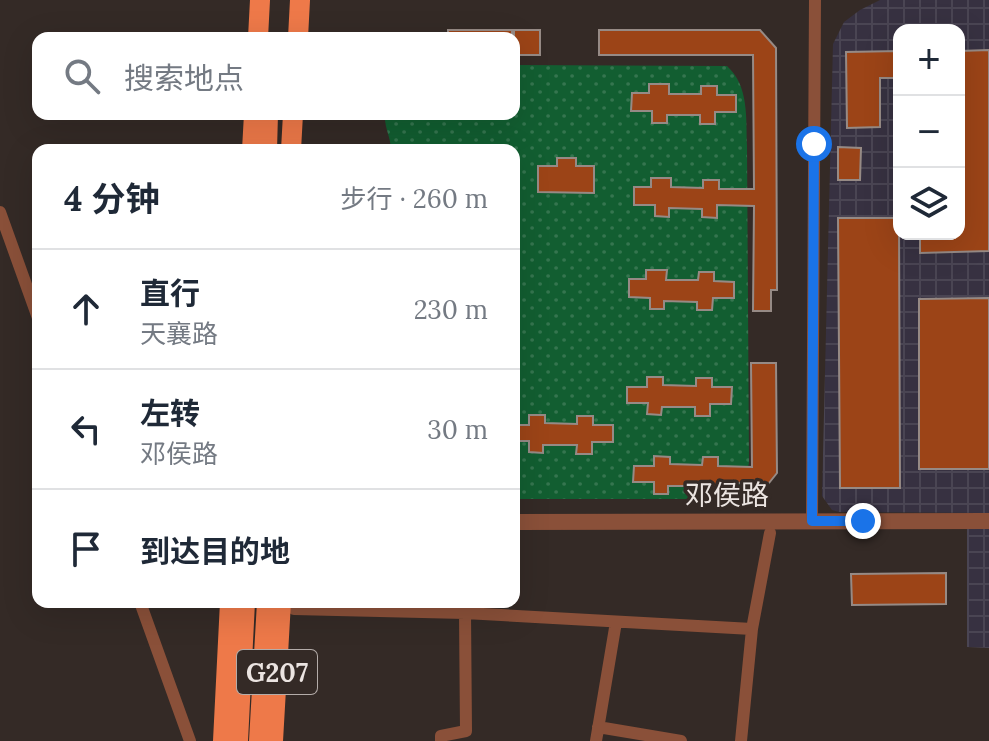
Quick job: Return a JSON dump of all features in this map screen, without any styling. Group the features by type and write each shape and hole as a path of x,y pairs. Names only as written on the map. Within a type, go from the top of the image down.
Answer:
{"highway":[{"path":"258,32 260,0"},
{"path":"272,32 273,0"},
{"path":"298,32 300,0"},
{"path":"310,32 312,0"},
{"path":"252,144 254,120"},
{"path":"267,144 268,120"},
{"path":"291,144 293,120"},
{"path":"305,144 307,120"},
{"name":"G207","path":"223,741 230,608"},
{"path":"238,741 245,608"},
{"path":"259,741 267,608"},
{"name":"G207","path":"273,741 288,608"}],"street":[{"path":"812,521 815,0"},
{"path":"0,212 32,301"},
{"name":"邓侯路","path":"520,522 989,521"},
{"path":"741,741 752,629 770,533"},
{"path":"142,608 190,741"},
{"path":"339,608 752,629"},
{"path":"441,741 441,736 466,731 465,613"},
{"path":"596,741 616,622"},
{"path":"598,727 681,741"}],"shaded area":[{"path":"880,0 989,0 989,513 839,512 832,510 822,496 833,44 844,22"},
{"path":"967,521 989,521 989,648 967,647"}],"green space":[{"path":"520,65 727,66 743,92 747,124 749,463 742,490 731,496 712,499 520,499 520,144 390,144 385,120 520,120"}],"building":[{"path":"448,30 512,30 512,32"},
{"path":"540,30 540,55 520,55 520,32 514,32"},
{"path":"599,30 760,30 776,48 777,290 771,290 771,311 753,311 754,206 717,205 717,218 702,217 702,209 669,208 669,217 655,216 655,205 634,205 634,187 651,187 651,178 671,178 671,187 703,188 703,180 719,180 719,189 754,189 753,55 599,55"},
{"path":"989,50 989,251 920,253 920,240 965,240 965,51"},
{"path":"893,51 893,78 880,78 880,127 847,128 846,52"},
{"path":"649,84 669,84 669,94 701,94 701,86 717,86 717,95 736,95 736,112 715,112 715,124 700,124 700,115 667,115 667,123 652,123 652,111 631,111 632,93 649,93"},
{"path":"838,147 861,148 860,180 838,180"},
{"path":"557,158 576,158 576,166 594,166 594,193 538,192 538,166 557,166"},
{"path":"838,218 893,218 893,240 899,240 900,488 840,488"},
{"path":"646,270 667,270 666,280 698,280 699,272 714,272 714,281 734,282 734,298 713,298 712,310 697,310 697,302 664,301 664,309 650,309 650,298 629,297 629,279 646,279"},
{"path":"989,298 989,469 919,469 919,299"},
{"path":"751,363 776,363 777,473 761,493 752,493 752,483 717,483 717,495 701,495 701,486 668,486 668,494 654,494 654,482 633,482 634,466 654,466 654,456 670,457 670,464 702,465 703,457 718,457 718,466 752,467"},
{"path":"647,377 663,377 663,385 696,386 696,378 712,378 712,387 732,387 731,404 710,404 710,416 695,416 695,407 662,407 661,415 647,414 648,403 627,403 627,387 647,387"},
{"path":"529,415 545,415 545,423 577,424 577,416 593,416 593,425 613,425 613,442 592,442 592,454 576,454 577,445 543,445 543,453 529,452 529,441 520,441 520,425 529,425"},
{"path":"946,573 946,604 852,605 851,574"}],"route":[{"path":"814,144 812,521 863,521"}]}
